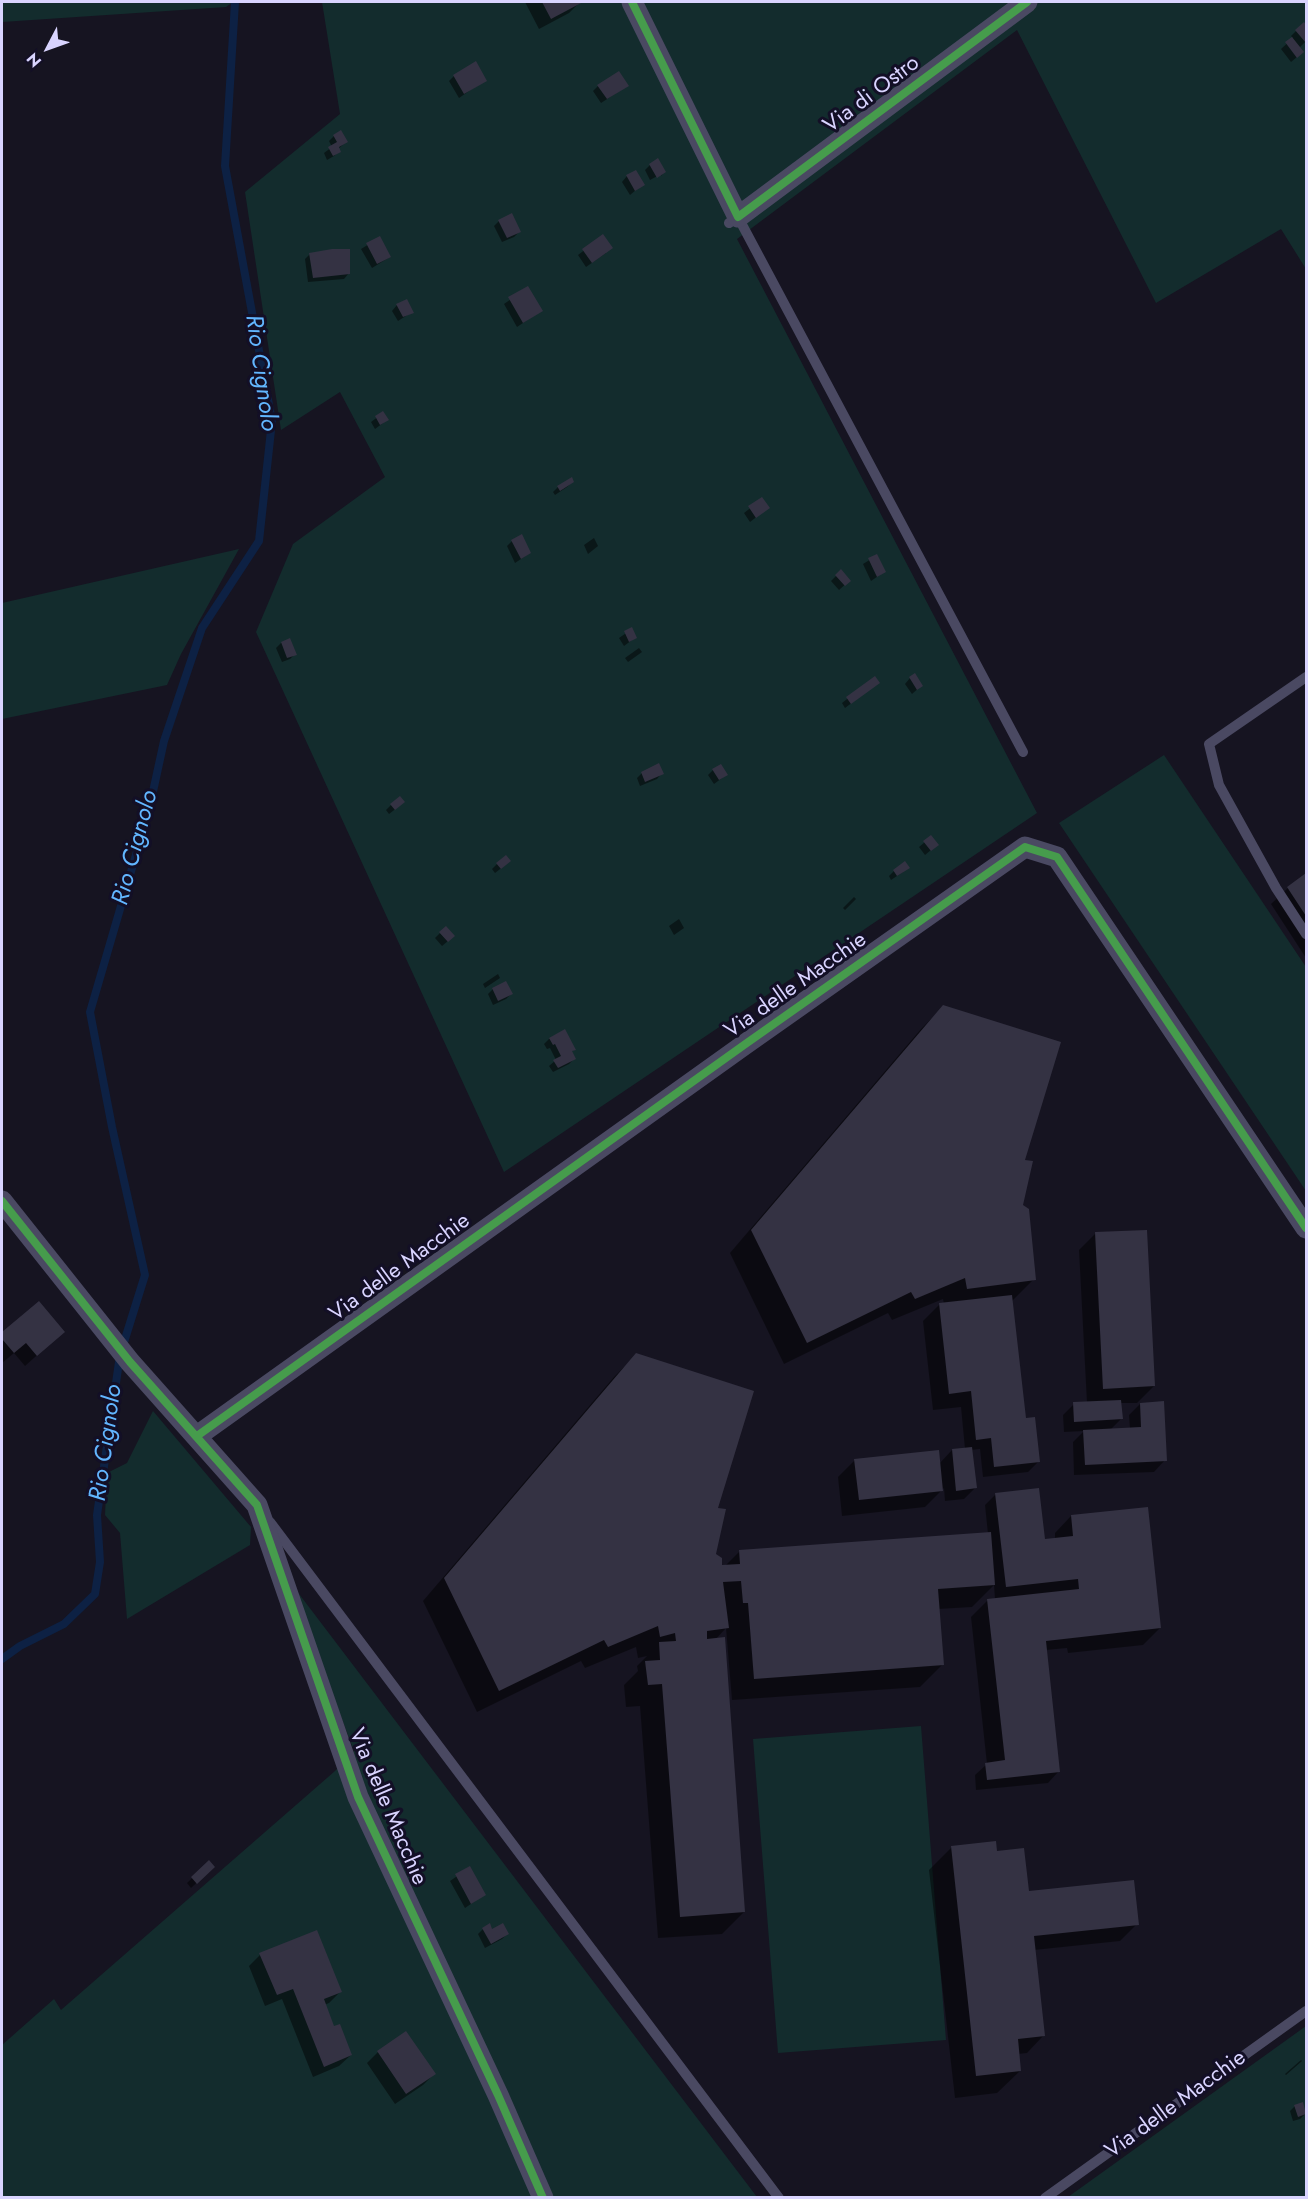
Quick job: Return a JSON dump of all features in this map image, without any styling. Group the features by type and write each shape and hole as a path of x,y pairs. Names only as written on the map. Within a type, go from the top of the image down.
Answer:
{"street":[{"path":"632,2 734,220"},
{"name":"Via di Ostro","path":"734,220 1027,2"},
{"name":"Via delle Macchie","path":"197,1436 1025,847 1057,856 1306,1228"},
{"name":"Via delle Macchie","path":"2,1201 130,1362 257,1505 358,1797 498,2095 543,2198"}],"lane":[{"path":"734,220 1023,752"},
{"path":"1306,677 1209,744 1219,785 1276,888 1306,933"},
{"name":"Via delle Macchie","path":"257,1505 779,2198"},
{"name":"Via delle Macchie","path":"1045,2198 1306,2011"}],"green space":[{"path":"2,2 233,2 226,7 2,22"},
{"path":"322,2 1306,2 1306,269 1281,229 1156,303 1017,30 737,239 1037,813 504,1172 256,632 293,544 385,477 340,392 281,430 245,192 340,114"},
{"path":"239,549 181,654 167,685 2,719 2,603"},
{"path":"1164,755 1306,967 1306,1191 1059,823"},
{"path":"153,1411 251,1527 250,1545 127,1619 120,1533 105,1515 107,1473 127,1463"},
{"path":"290,1582 757,2197 2,2197 2,2045 54,1999 61,2010 335,1771 354,1751"},
{"path":"921,1726 946,2040 778,2053 753,1739"},
{"path":"1306,2026 1306,2197 1068,2197"}],"building":[{"path":"542,2 583,2 551,19"},
{"path":"1304,22 1306,25 1306,43 1295,30"},
{"path":"1292,37 1304,52 1297,58 1285,42"},
{"path":"476,61 487,81 464,94 453,75"},
{"path":"619,71 629,86 607,99 597,85"},
{"path":"341,130 348,142 339,147 341,152 333,156 328,147 337,142 333,135"},
{"path":"658,158 666,172 657,178 649,164"},
{"path":"636,170 645,185 635,191 626,175"},
{"path":"512,213 521,232 507,238 498,220"},
{"path":"603,234 613,248 592,263 582,249"},
{"path":"380,236 391,257 377,264 366,243"},
{"path":"350,249 350,274 313,278 309,253"},
{"path":"528,286 543,311 523,323 508,297"},
{"path":"407,299 414,313 403,317 396,304"},
{"path":"383,411 389,420 380,425 375,416"},
{"path":"572,477 574,482 560,491 557,486"},
{"path":"762,497 770,508 756,518 748,506"},
{"path":"522,534 531,553 521,559 511,540"},
{"path":"877,554 886,572 877,577 868,558"},
{"path":"841,569 851,581 845,586 835,575"},
{"path":"632,627 637,638 629,642 624,631"},
{"path":"290,638 297,655 287,658 281,642"},
{"path":"915,673 923,686 917,690 909,677"},
{"path":"875,676 880,683 851,704 846,697"},
{"path":"659,763 664,774 645,782 641,772"},
{"path":"721,764 728,775 719,780 712,769"},
{"path":"400,796 405,802 395,810 390,804"},
{"path":"931,835 939,845 931,851 923,841"},
{"path":"506,855 511,861 501,869 496,863"},
{"path":"905,861 910,868 897,876 893,870"},
{"path":"1306,873 1306,916 1287,887"},
{"path":"446,926 455,936 448,942 439,932"},
{"path":"506,981 513,994 498,1001 492,988"},
{"path":"943,1005 1061,1042 1025,1160 1033,1161 1023,1205 1029,1209 1036,1280 967,1289 965,1278 915,1299 911,1292 807,1343 751,1230"},
{"path":"565,1029 576,1050 572,1051 576,1059 558,1068 553,1060 561,1056 549,1038"},
{"path":"1147,1230 1155,1386 1103,1389 1095,1232"},
{"path":"1012,1295 1026,1418 1035,1417 1040,1462 994,1467 991,1438 976,1440 971,1391 949,1394 939,1303"},
{"path":"39,1301 65,1332 37,1356 26,1343 14,1353 2,1339 2,1332"},
{"path":"636,1353 754,1391 718,1508 726,1509 716,1554 722,1558 722,1565 740,1564 739,1550 991,1532 995,1585 938,1589 944,1665 754,1679 748,1603 743,1603 741,1581 723,1582 729,1628 707,1631 707,1639 725,1637 745,1912 680,1917 662,1684 648,1685 645,1661 660,1660 659,1642 676,1641 675,1633 660,1637 658,1626 608,1647 604,1640 499,1691 444,1578"},
{"path":"1121,1400 1123,1419 1074,1422 1073,1402"},
{"path":"1164,1401 1167,1461 1085,1465 1083,1430 1141,1427 1140,1403"},
{"path":"972,1447 977,1488 956,1491 952,1449"},
{"path":"939,1450 943,1491 859,1500 854,1459"},
{"path":"1039,1488 1045,1539 1073,1536 1071,1515 1148,1507 1161,1628 1046,1641 1060,1772 987,1780 985,1763 1005,1760 987,1599 1079,1589 1078,1579 1006,1587 995,1493"},
{"path":"996,1841 997,1851 1024,1848 1029,1891 1134,1880 1139,1925 1034,1936 1045,2036 1018,2039 1021,2071 976,2076 951,1846"},
{"path":"209,1860 215,1867 197,1884 191,1877"},
{"path":"470,1866 486,1895 471,1904 455,1874"},
{"path":"490,1923 492,1929 503,1923 509,1934 491,1944 482,1928"},
{"path":"317,1930 342,1992 324,1999 334,2026 340,2024 352,2055 324,2067 293,1989 277,1995 259,1953"},
{"path":"406,2031 436,2074 406,2094 377,2051"},
{"path":"1303,2102 1306,2114 1298,2117 1294,2105"}],"waterway":[{"name":"Rio Cignolo","path":"2,1659 20,1646 64,1624 95,1594 100,1562 97,1515 120,1355 145,1275 112,1127 90,1012 149,810 164,741 202,628 259,541 272,421 225,166 235,2"}],"cycle path":[{"path":"632,2 738,217 1027,2"},
{"path":"197,1436 1025,847 1057,857 1306,1228"},
{"path":"2,1201 130,1362 257,1505 358,1797 498,2095 543,2198"}]}
